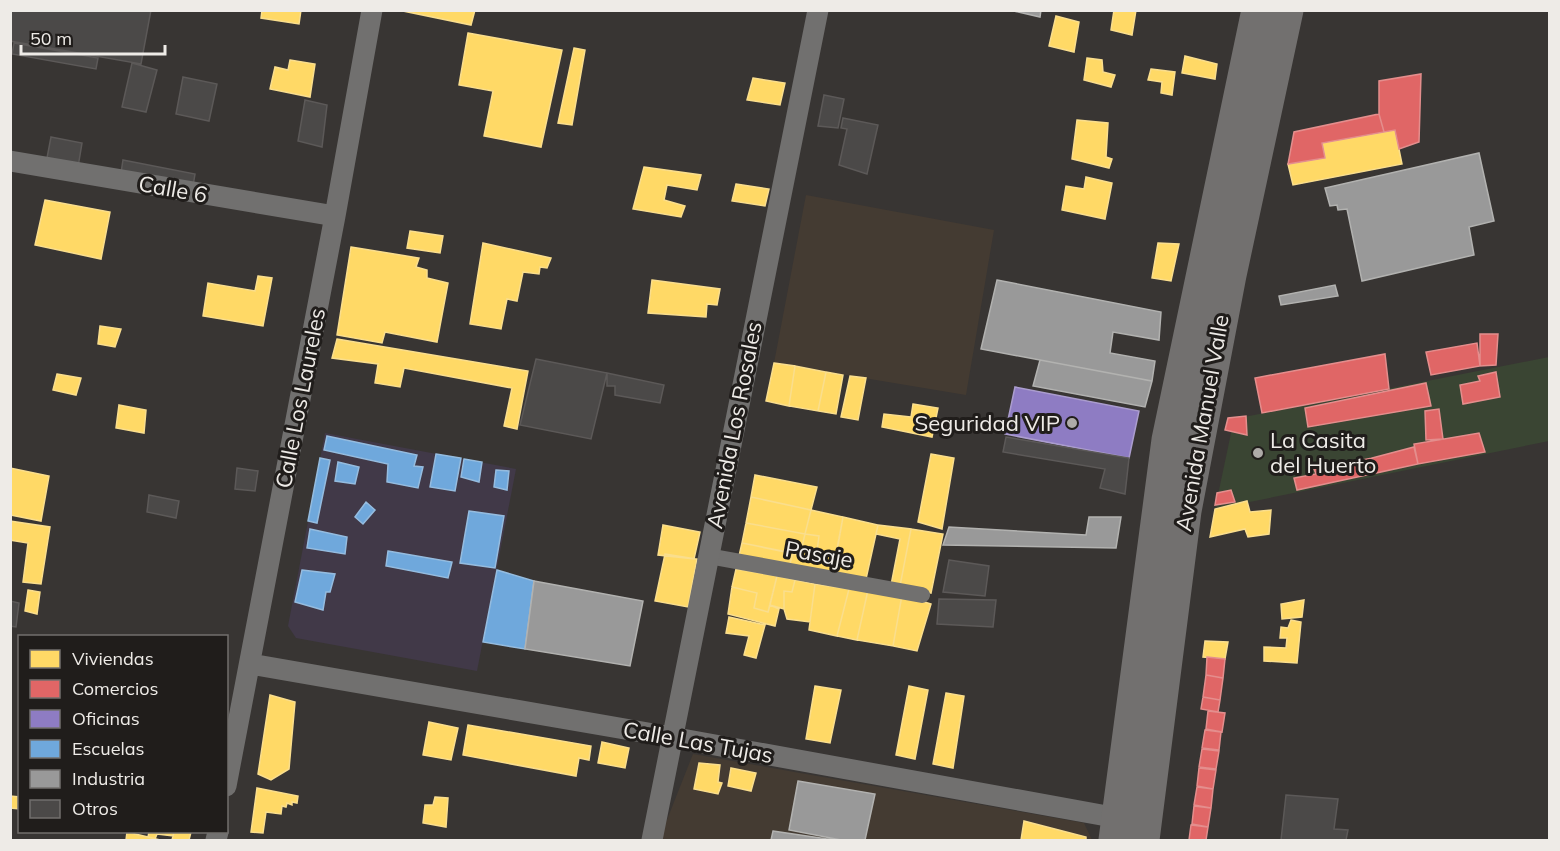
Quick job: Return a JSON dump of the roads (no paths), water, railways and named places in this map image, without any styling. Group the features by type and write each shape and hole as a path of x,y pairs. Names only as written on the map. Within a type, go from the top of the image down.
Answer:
{"main road":[{"name":"Avenida Manuel Valle","path":"1131,830 1168,440 1258,10"},
{"name":"Avenida Manuel Valle","path":"1131,830 1185,511 1230,275 1287,10"}],"street":[{"name":"Calle Los Laureles","path":"228,776 372,10"},
{"name":"Avenida Los Rosales","path":"652,840 818,10"},
{"name":"Calle 6","path":"10,161 335,216"},
{"name":"Pasaje","path":"708,556 922,595"},
{"name":"Calle Las Tujas","path":"250,664 671,737 1131,830"}],"place":[{"name":"Seguridad VIP","path":"1072,423"},
{"name":"La Casita del Huerto","path":"1258,453"}]}
